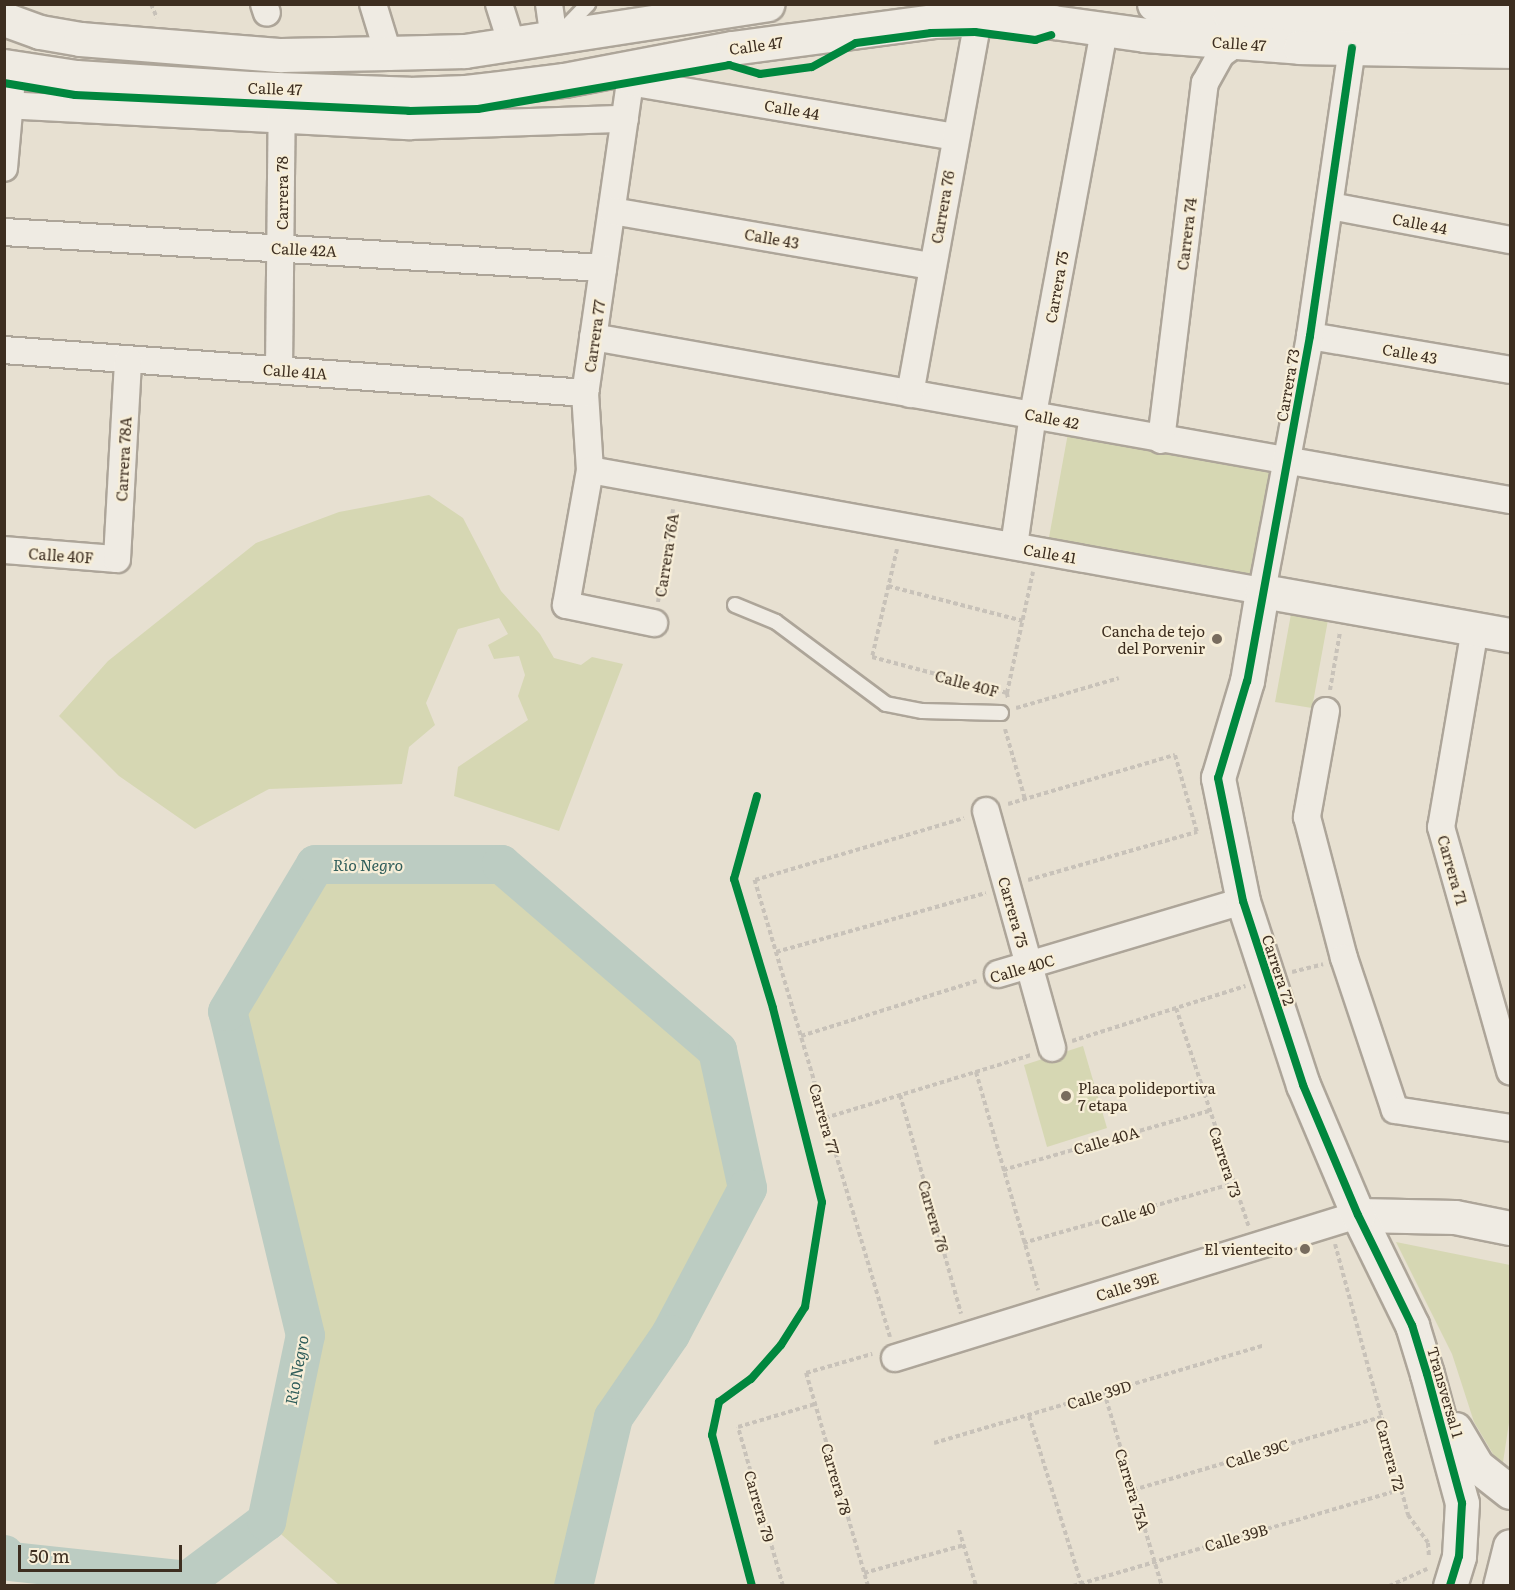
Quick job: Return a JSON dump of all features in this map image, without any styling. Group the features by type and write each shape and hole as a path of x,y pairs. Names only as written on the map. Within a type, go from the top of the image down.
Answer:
{"main road":[{"path":"4,19 40,32 80,39 281,55 388,53 512,45 767,4"},
{"name":"Calle 47","path":"1154,4 1230,15 1429,13 1510,21"},
{"name":"Calle 47","path":"9,66 282,104 466,92 629,74 901,25 978,20 1053,22 1104,30 1238,42 1353,48 1510,51"},
{"name":"Calle 41","path":"1262,591 1510,635"},
{"name":"Carrera 73","path":"1234,724 1255,635 1262,591"},
{"path":"1255,635 1284,607 1306,599"},
{"name":"Carrera 72","path":"1234,724 1218,778 1243,901 1266,980 1303,1085 1344,1219"},
{"path":"1344,1219 1455,1217 1510,1228"},
{"name":"Transversal 1","path":"1344,1219 1412,1325 1461,1503 1459,1556 1432,1577"},
{"path":"1427,1374 1469,1456 1510,1492"},
{"path":"1500,1586 1510,1546"}],"street":[{"path":"372,4 388,53"},
{"path":"499,4 512,45"},
{"path":"549,4 554,38"},
{"name":"Carrera 76","path":"910,394 954,137 978,20"},
{"name":"Carrera 75","path":"1026,548 1033,414 1104,30"},
{"name":"Carrera 74","path":"1161,440 1205,83 1221,54 1238,42"},
{"name":"Carrera 73","path":"1262,591 1310,336 1353,48"},
{"path":"4,168 9,66"},
{"name":"Carrera 77","path":"629,74 625,119 585,393 590,470 566,605 654,623"},
{"name":"Calle 44","path":"629,74 954,137"},
{"name":"Calle 47","path":"7,105 282,104 420,126 625,119"},
{"name":"Carrera 78","path":"279,369 282,104"},
{"name":"Calle 44","path":"1330,206 1510,240"},
{"name":"Calle 43","path":"612,211 932,266"},
{"name":"Calle 42A","path":"4,232 603,268"},
{"name":"Calle 43","path":"1310,336 1510,370"},
{"name":"Calle 42","path":"593,337 1033,414 1287,463 1510,500"},
{"name":"Calle 41A","path":"4,350 585,393"},
{"name":"Carrera 78A","path":"117,559 128,360"},
{"name":"Calle 41","path":"590,470 1262,591"},
{"name":"Calle 40F","path":"4,550 117,559"},
{"name":"Carrera 71","path":"1475,629 1441,827 1510,1071"},
{"path":"1326,711 1306,817 1344,958 1395,1110 1510,1128"},
{"name":"Carrera 75","path":"986,811 1052,1048"},
{"name":"Calle 40C","path":"998,974 1243,901"},
{"name":"Calle 39E","path":"894,1353 967,1336 1344,1219"}],"lane":[{"path":"554,38 588,4"},
{"path":"735,605 776,622 886,704 922,711 1001,713"}],"path":[{"path":"902,526 888,586 1023,621"},
{"path":"1007,693 1023,621 1026,548"},
{"path":"1326,711 1345,606"},
{"path":"1001,713 1025,799"},
{"path":"1175,755 1197,832"},
{"path":"1266,980 1344,958"},
{"path":"975,1072 1044,1311"},
{"path":"1029,1416 1081,1583"},
{"path":"959,1530 976,1586"},
{"path":"864,1573 964,1545"},
{"path":"1389,1586 1432,1577"}],"green space":[{"path":"1068,433 1270,469 1250,579 1048,543"},
{"path":"429,495 463,518 501,591 540,634 554,658 581,665 592,657 623,664 559,831 454,796 458,767 528,720 518,696 525,675 519,656 494,659 488,645 508,634 499,618 458,629 426,703 435,725 409,747 402,784 269,789 195,829 119,776 59,716 108,661 256,543 339,512"},
{"path":"1291,614 1328,620 1312,708 1275,702"},
{"path":"315,864 501,864 717,1050 747,1188 670,1334 613,1417 573,1585 339,1585 266,1521 305,1335 227,1011"},
{"name":"Placa polideportiva 7 etapa","path":"1083,1046 1107,1128 1047,1147 1024,1065"},
{"path":"1396,1242 1510,1265 1510,1416 1502,1469 1474,1422 1452,1354"}],"waterway":[{"name":"Río Negro","path":"4,1554 10,1561 187,1580 266,1521 305,1335 227,1011 315,864 501,864 717,1050 747,1188 670,1334 613,1417 573,1586"}],"cycle path":[{"path":"4,83 75,95 409,111 478,109 729,65 760,74 812,67 856,43 931,33 975,32 1035,40 1051,35"},
{"path":"1352,48 1310,336 1247,681 1218,778 1243,901 1303,1085 1358,1215 1412,1325 1427,1374 1462,1503 1459,1556 1450,1586"},
{"path":"752,1586 712,1435 719,1402 751,1379 781,1345 805,1307 822,1202 773,1008 734,879 757,796"}],"place":[{"name":"Cancha de tejo del Porvenir","path":"1217,639"},
{"name":"Placa polideportiva 7 etapa","path":"1066,1096"},
{"name":"El vientecito","path":"1305,1249"}]}
